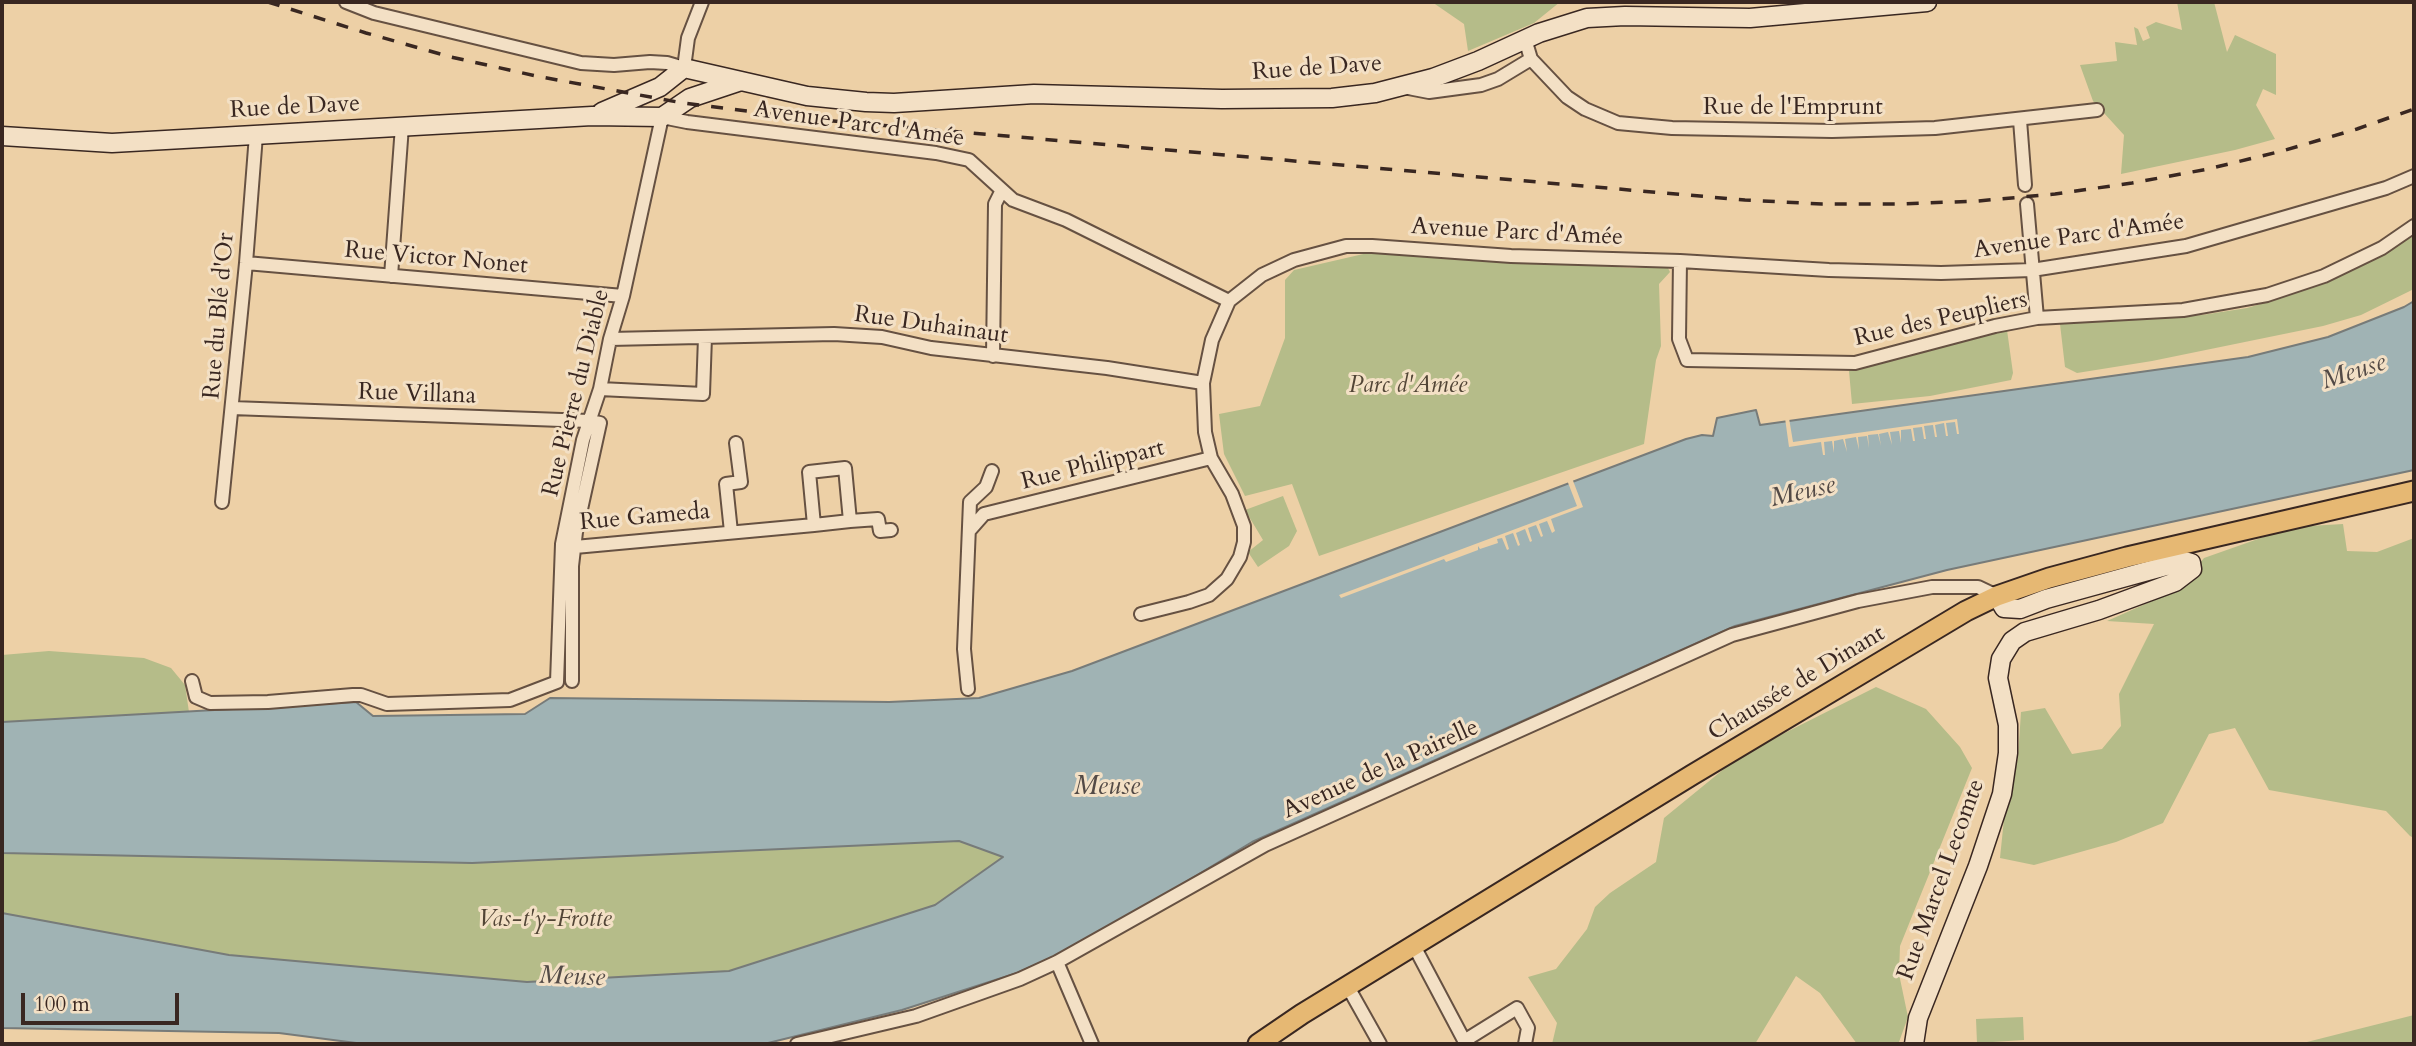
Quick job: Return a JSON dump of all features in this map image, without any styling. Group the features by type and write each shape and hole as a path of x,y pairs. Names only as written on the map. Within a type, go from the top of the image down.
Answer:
{"main road":[{"name":"Rue de Dave","path":"592,116 660,87 684,68 807,96 894,103 1034,94 1282,100 1332,97 1402,87 1478,61 1566,23 1596,18 1750,18 1927,2"},
{"path":"684,68 690,77 690,98"},
{"name":"Rue de Dave","path":"2,136 112,143 592,116 662,117 690,98 741,82"},
{"path":"660,87 657,107 662,117"},
{"name":"Chaussée de Dinant","path":"1258,1044 1704,768 1966,611 1997,596 2049,578 2127,557 2414,491"},
{"name":"Rue Marcel Lecomte","path":"1914,1044 1923,1006 1978,866 2002,794 2008,753 2008,724 1998,678 2001,659 2012,640 2025,632 2099,610 2175,582 2192,569 2191,563 2184,561 2057,596 2021,609 2004,608 1997,596"}],"street":[{"path":"346,2 374,12 581,63 614,65 659,62 684,68 688,38 702,2"},
{"name":"Rue de l'Emprunt","path":"1525,39 1531,59 1567,97 1585,109 1618,123 1672,128 1832,131 1935,128 2097,110"},
{"path":"1402,87 1429,92 1481,85 1498,79 1531,59"},
{"name":"Avenue Parc d'Amée","path":"662,117 936,152 969,160 1013,200 1066,220 1229,301 1246,286 1281,264 1346,246 1829,270 1941,273 2032,270 2186,246 2386,188 2414,176"},
{"name":"Rue Pierre du Diable","path":"192,681 196,698 210,703 361,695 387,704 510,701 557,681 569,545 610,339 623,296 662,117"},
{"path":"2020,120 2025,185"},
{"path":"391,276 402,126"},
{"name":"Rue du Blé d'Or","path":"222,502 256,135"},
{"path":"993,356 995,204 1002,190"},
{"path":"2027,204 2037,318"},
{"name":"Rue des Peupliers","path":"1680,261 1679,339 1687,360 1855,363 1995,326 2037,318 2183,310 2267,295 2324,276 2382,248 2414,226"},
{"name":"Rue Victor Nonet","path":"246,263 623,296"},
{"path":"1142,614 1209,595 1227,579 1240,557 1244,534 1240,511 1212,458 1205,432 1203,383 1212,340 1229,301"},
{"name":"Rue Duhainaut","path":"610,339 834,334 882,337 931,348 1107,368 1203,383"},
{"path":"600,389 704,394 705,337"},
{"name":"Rue Villana","path":"232,408 594,422"},
{"name":"Rue Gameda","path":"731,532 726,484 741,482 736,443"},
{"name":"Rue Philippart","path":"986,487 984,514 1212,458"},
{"path":"814,525 809,472 845,468 850,521 878,519 880,531 891,530"},
{"path":"968,689 964,649 970,502 986,487 992,471"},
{"path":"969,531 984,514"},
{"name":"Rue Gameda","path":"569,545 850,521"},
{"name":"Rue Pierre du Diable","path":"569,545 572,566 572,681"},
{"name":"Avenue de la Pairelle","path":"797,1044 916,1016 1057,962 1265,845 1732,635 1857,601 1932,587 1978,587 1997,596"},
{"path":"1414,946 1465,1042 1517,1008 1528,1028 1525,1044"},
{"path":"1057,962 1092,1044"},
{"path":"1348,987 1380,1044"}],"green space":[{"path":"1432,2 1560,2 1534,23 1468,51 1464,24"},
{"path":"2177,2 2214,2 2227,52 2235,35 2276,54 2276,95 2263,89 2256,105 2275,139 2121,174 2124,135 2093,101 2080,65 2117,61 2115,42 2137,45 2134,27 2138,29 2143,41 2150,38 2146,27 2156,22 2182,30"},
{"path":"2414,232 2414,289 2361,315 2323,326 2152,361 2077,373 2065,367 2060,324 2202,315 2247,308 2278,299 2350,267"},
{"name":"Parc d'Amée","path":"1372,252 1668,268 1670,272 1659,284 1661,346 1656,360 1644,444 1319,556 1292,484 1245,496 1224,454 1219,414 1260,406 1285,338 1285,280 1294,270"},
{"path":"2007,330 2013,373 2011,380 1930,396 1852,404 1849,371"},
{"path":"1283,496 1297,531 1289,546 1258,567 1248,552 1263,540 1245,510"},
{"path":"2343,524 2347,551 2377,552 2414,538 2414,838 2386,811 2269,790 2235,728 2209,734 2163,823 2116,842 2034,865 2000,858 2005,809 2018,758 2021,712 2045,708 2072,754 2102,749 2121,726 2119,694 2154,624 2107,621 2179,589 2204,558 2292,527"},
{"path":"49,651 144,658 171,668 185,685 189,712 2,722 2,655"},
{"path":"1876,687 1926,709 1960,747 1972,768 1900,946 1899,974 1908,1017 1899,1042 1857,1044 1820,993 1796,976 1755,1044 1552,1044 1557,1023 1528,977 1556,969 1587,929 1595,907 1610,893 1656,862 1664,818 1741,755"},
{"name":"Vas-t'y-Frotte","path":"959,841 1004,857 935,905 729,971 527,982 229,955 2,913 2,853 472,863"},
{"path":"2414,1015 2414,1044 2299,1044"},
{"path":"2023,1017 2024,1040 1977,1043 1976,1019"}],"water":[{"name":"Meuse","path":"2414,301 2414,470 1947,570 1735,626 1252,842 1083,944 1017,973 902,1010 764,1044 364,1044 279,1033 2,1028 2,913 229,955 527,982 729,971 935,905 1003,857 959,841 472,863 2,853 2,722 356,702 373,716 525,714 550,698 889,702 979,698 1072,671 1686,439 1702,435 1713,436 1717,418 1756,410 1760,425 2248,357 2328,337"}],"pier":[{"path":"1785,418 1789,418 1793,442 1957,419 1959,434 1955,422 1946,423 1948,436 1944,423 1935,425 1937,437 1933,425 1924,426 1926,439 1922,427 1913,428 1915,441 1911,429 1901,430 1901,443 1899,431 1890,432 1892,445 1888,432 1879,434 1881,446 1878,434 1868,435 1869,448 1867,436 1858,437 1859,450 1856,437 1845,439 1847,452 1843,439 1834,441 1834,453 1832,441 1824,442 1823,455 1821,442 1789,447"},
{"path":"1572,478 1583,507 1551,519 1555,531 1552,533 1547,521 1539,524 1543,536 1541,537 1536,525 1528,528 1532,541 1530,542 1525,529 1516,533 1520,545 1518,546 1513,533 1505,536 1509,549 1507,550 1502,538 1497,539 1498,543 1480,549 1478,546 1478,550 1446,562 1444,559 1341,598 1339,595 1577,506 1567,480"}],"railway":[{"path":"268,2 451,57 536,76 683,103 810,119 1745,200 1822,204 1978,201 2132,183 2208,169 2282,151 2414,109"}]}
